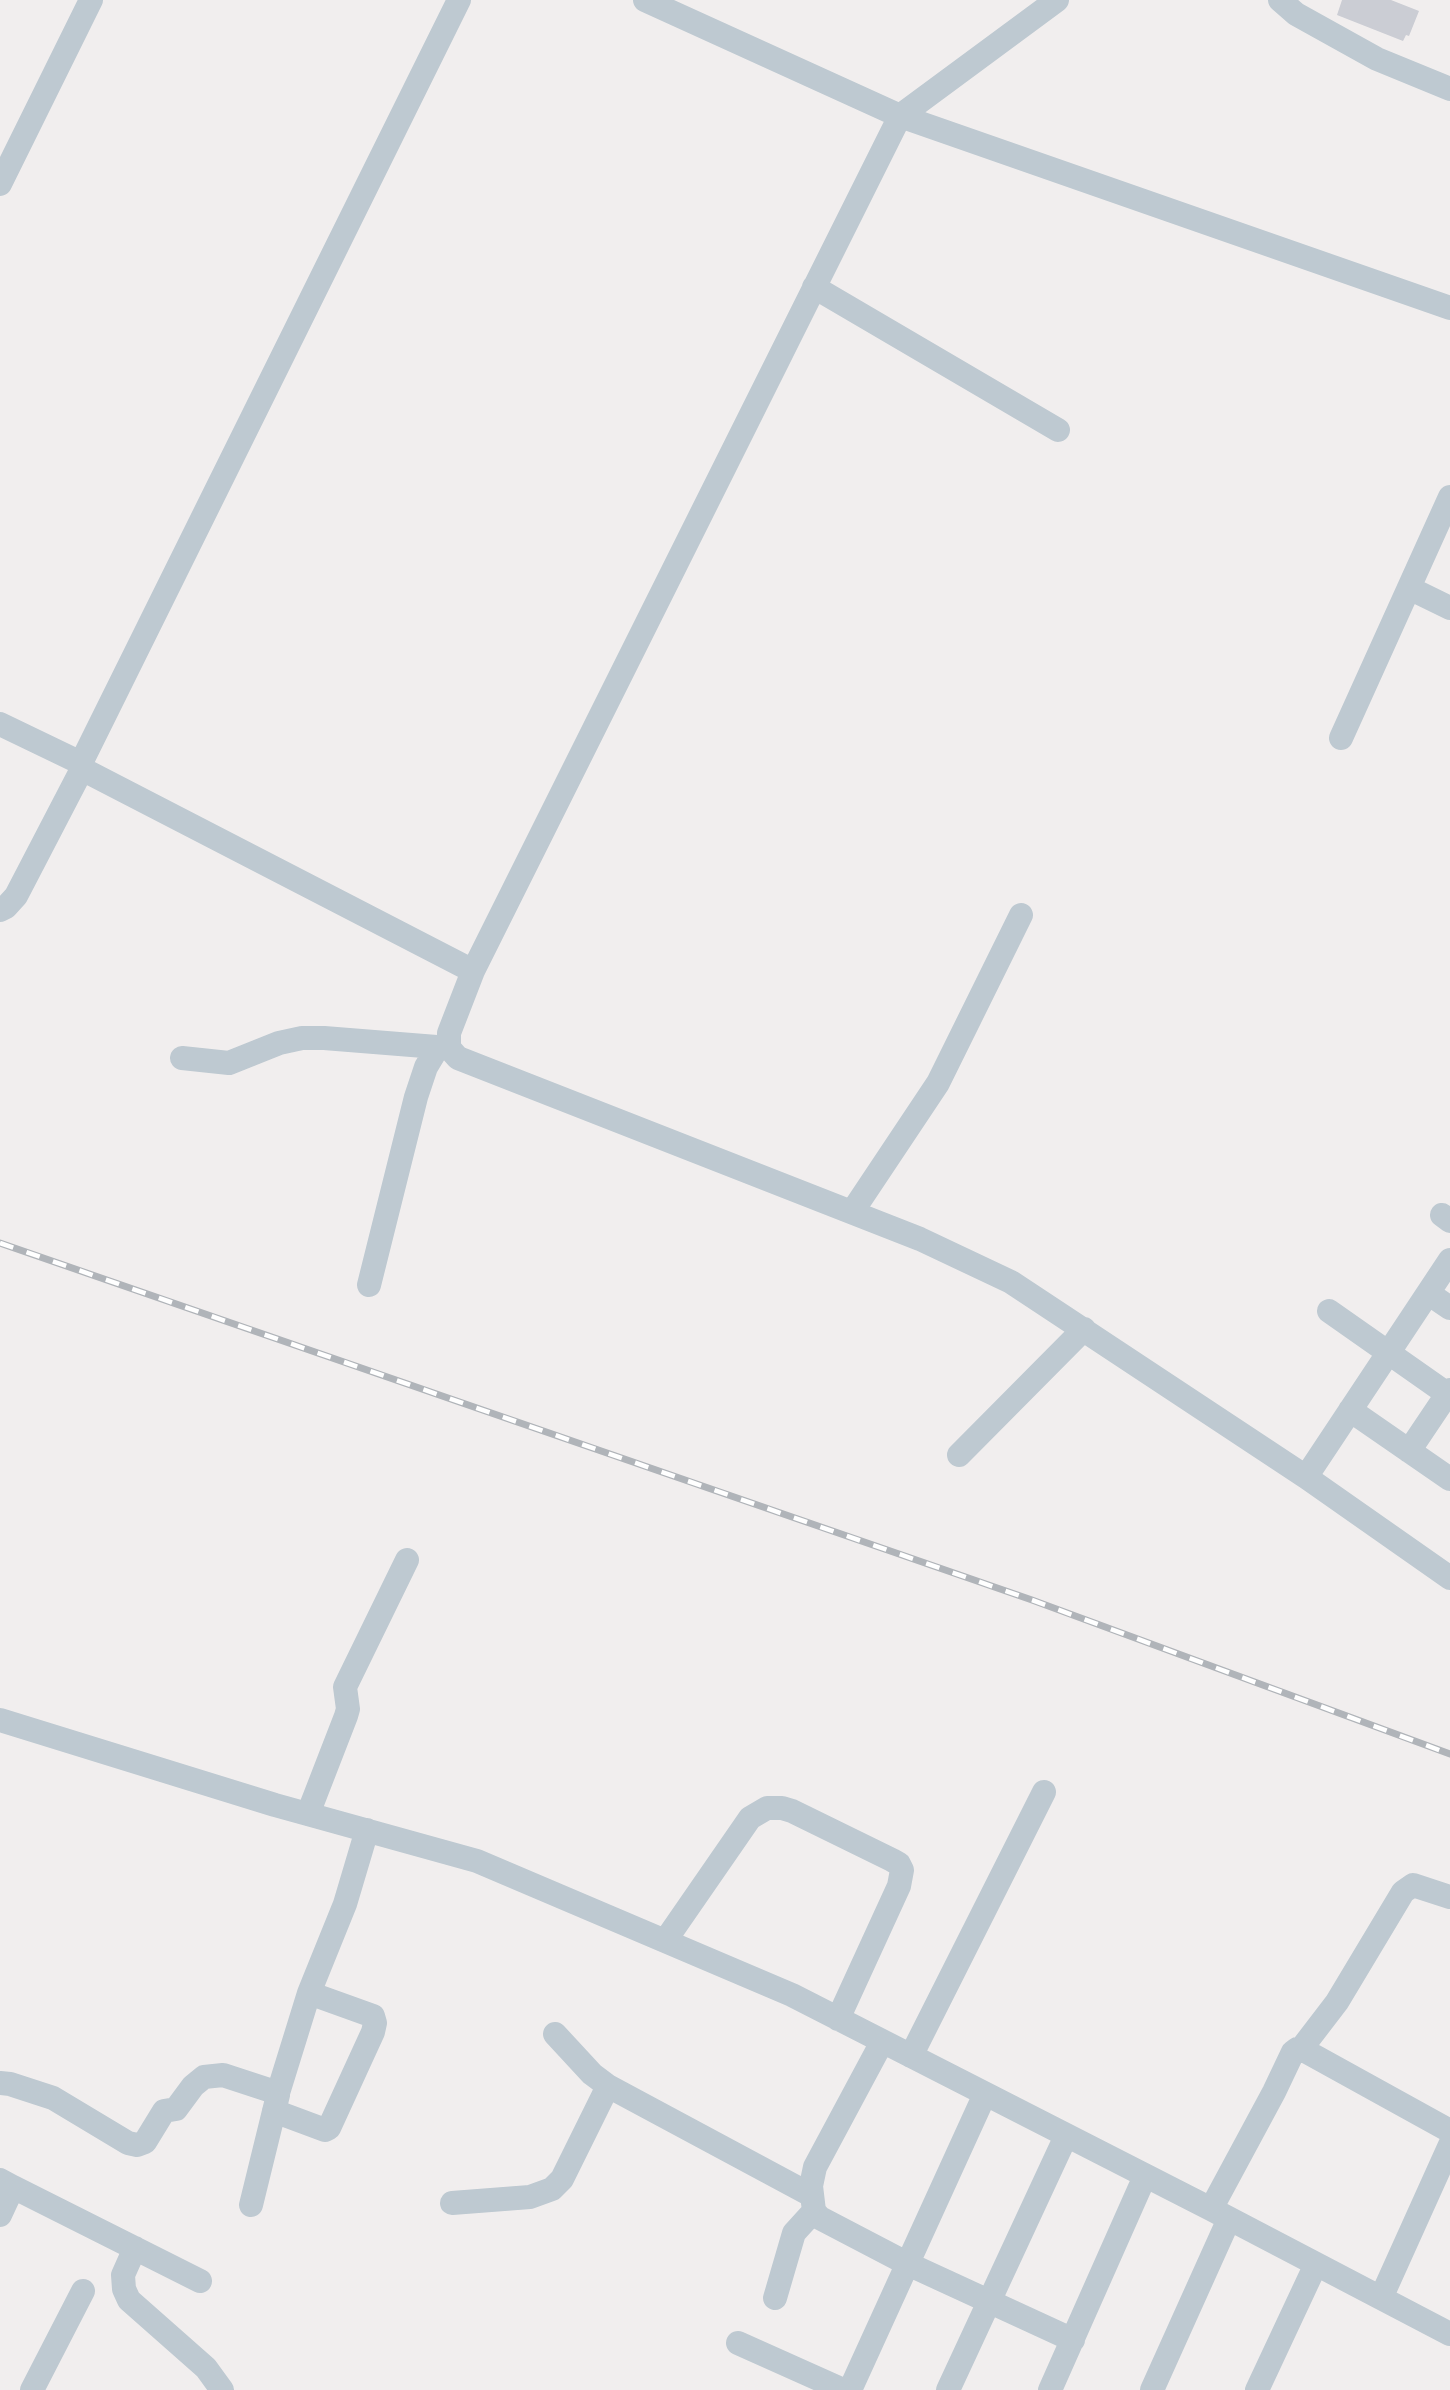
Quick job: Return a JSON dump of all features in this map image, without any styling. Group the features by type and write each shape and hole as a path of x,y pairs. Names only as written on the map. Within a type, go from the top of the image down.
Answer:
{"street":[{"path":"0,184 91,0"},
{"path":"0,910 6,908 16,896 82,766 459,0"},
{"path":"645,0 900,116 1450,308"},
{"path":"369,1285 416,1097 426,1067 443,1048 473,971 900,116 1056,0"},
{"path":"1280,0 1296,14 1377,59 1450,89"},
{"path":"814,287 1058,430"},
{"path":"1341,738 1450,497"},
{"path":"1409,588 1450,608"},
{"path":"0,724 473,971"},
{"path":"852,1212 938,1083 1021,915"},
{"path":"182,1058 229,1063 279,1043 302,1038 443,1048 458,1058 920,1239 995,1274 1084,1329 1306,1477 1450,1578"},
{"path":"1306,1477 1450,1260"},
{"path":"1428,1293 1450,1308"},
{"path":"1329,1311 1449,1394 1409,1451"},
{"path":"960,1455 1084,1329"},
{"path":"1350,1410 1450,1479"},
{"path":"308,1814 346,1716 348,1709 345,1687 407,1560"},
{"path":"0,1720 308,1814 477,1862 665,1941 792,1995 1450,2334"},
{"path":"911,2056 1044,1792"},
{"path":"665,1941 750,1818 767,1808 792,1811 892,1860 899,1864 902,1870 899,1886 838,2019"},
{"path":"251,2205 276,2102 309,1993 340,1919 367,1830"},
{"path":"1152,2390 1220,2214 1293,2052 1301,2049 1337,2002 1403,1892 1413,1885 1450,1897"},
{"path":"0,2083 53,2098 128,2143 137,2145 145,2142 164,2111 176,2109 193,2086 204,2077 223,2075 325,2130 329,2128 375,2023 373,2016 309,1993"},
{"path":"555,2034 592,2074 608,2086 812,2203"},
{"path":"882,2042 815,2167 812,2179 812,2203 820,2218 908,2265 1073,2340"},
{"path":"1301,2049 1450,2131"},
{"path":"452,2203 530,2198 552,2189 562,2179 608,2086"},
{"path":"850,2390 985,2094"},
{"path":"948,2390 1066,2136"},
{"path":"1381,2298 1450,2145"},
{"path":"1050,2390 1145,2176"},
{"path":"0,2215 7,2184 200,2281"},
{"path":"775,2298 794,2233 812,2203"},
{"path":"135,2248 123,2275 124,2289 129,2300 206,2368 222,2390"},
{"path":"1257,2390 1316,2264"},
{"path":"32,2390 83,2291"},
{"path":"738,2343 843,2390"}],"building":[{"path":"1342,0 1391,0 1419,11 1409,36 1406,35 1403,41 1337,15"}],"railway":[{"path":"0,1243 1032,1600 1450,1754"}]}
